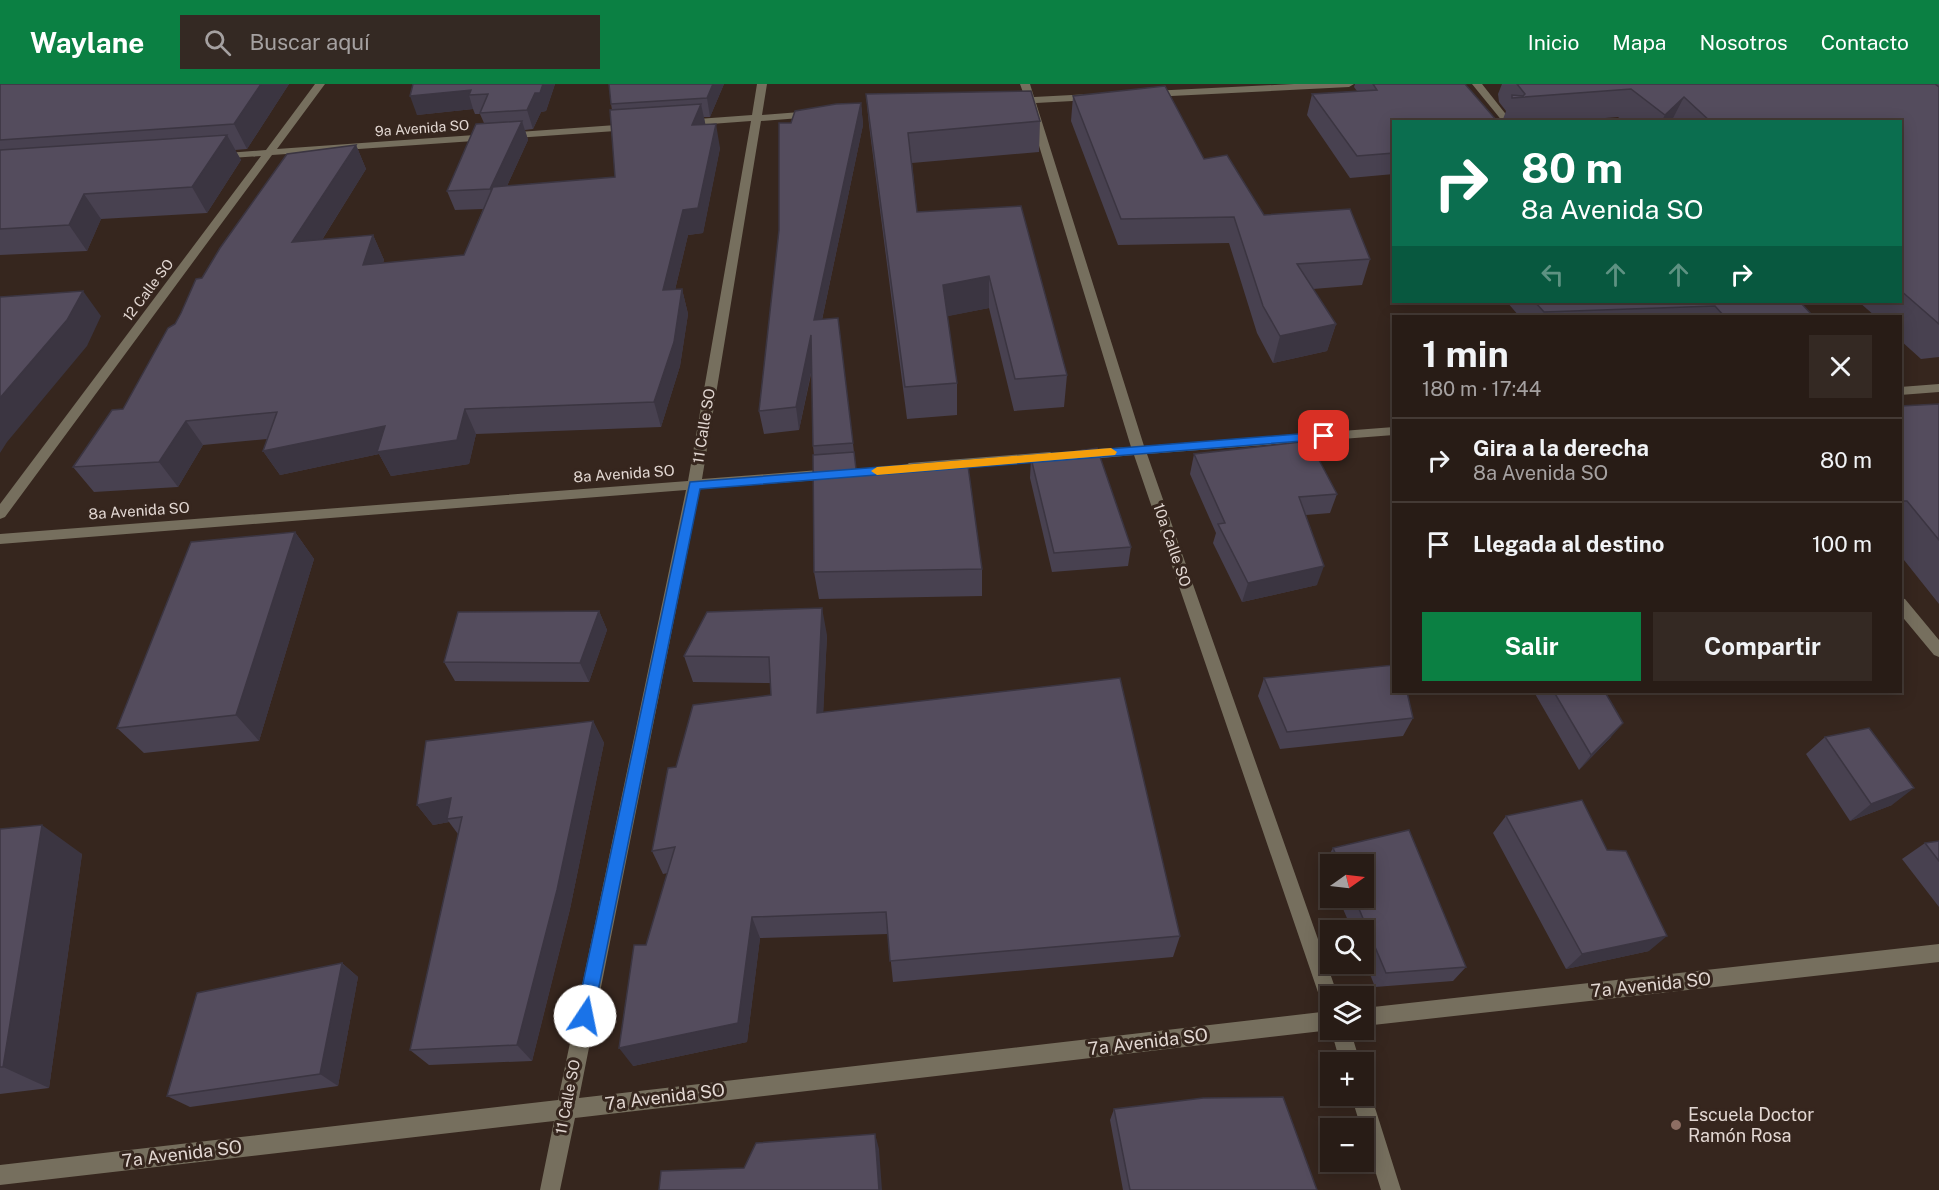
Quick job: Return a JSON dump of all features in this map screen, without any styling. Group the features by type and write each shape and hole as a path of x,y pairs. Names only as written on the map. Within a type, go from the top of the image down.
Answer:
{"street":[{"name":"12 Calle SO","path":"0,514 320,84"},
{"name":"11 Calle SO","path":"550,1190 694,485 762,84"},
{"name":"10a Calle SO","path":"1025,84 1139,450 1325,986"},
{"path":"1136,95 1349,84"},
{"path":"1477,84 1506,120"},
{"path":"1005,102 1100,96"},
{"path":"672,124 827,113"},
{"name":"9a Avenida SO","path":"210,157 637,127"},
{"path":"1902,391 1939,388"},
{"path":"893,470 1392,430"},
{"name":"8a Avenida SO","path":"0,539 846,473"},
{"path":"1902,605 1939,651"},
{"name":"7a Avenida SO","path":"1374,1016 1939,953"},
{"name":"7a Avenida SO","path":"0,1175 1320,1022"},
{"path":"1364,1106 1391,1190"}],"building":[{"path":"0,84 261,84 234,124 0,140"},
{"path":"413,84 543,84 540,93 535,93 527,110 480,113 488,94 469,95 471,90 410,96"},
{"path":"609,84 713,84 707,98 611,104"},
{"path":"1373,84 1465,84 1496,120 1392,120 1392,153 1357,156 1312,94 1377,90"},
{"path":"1517,84 1935,84 1939,87 1939,324 1902,292 1902,120 1709,120 1684,97 1665,115 1631,89 1512,98 1512,95 1523,96 1525,94"},
{"path":"1165,86 1204,159 1227,155 1264,215 1350,209 1370,259 1297,264 1336,324 1280,336 1263,306 1234,217 1121,219 1073,96"},
{"path":"1031,91 1040,121 908,133 917,212 1021,206 1067,375 1015,379 989,276 943,285 957,383 905,387 866,94"},
{"path":"861,103 814,320 838,318 853,443 813,446 811,335 796,407 759,411 779,230 779,123 791,123 795,111 836,104"},
{"path":"701,104 692,125 716,124 698,208 683,210 663,290 682,289 674,342 654,402 465,409 457,440 377,452 385,426 263,451 277,412 186,421 159,462 73,467 112,410 123,409 168,328 175,324 196,279 202,278 220,248 287,154 356,145 292,242 373,235 363,265 464,255 493,187 615,177 610,110"},
{"path":"522,121 490,189 447,191 476,124"},
{"path":"227,135 192,187 84,194 69,225 0,229 0,150"},
{"path":"83,291 67,320 0,398 0,297"},
{"path":"1536,303 1801,303 1812,315 1723,315 1715,306 1544,312"},
{"path":"1939,404 1939,540 1907,501 1902,501 1902,406"},
{"path":"1309,441 1337,494 1299,497 1324,566 1248,583 1218,524 1225,523 1194,454"},
{"path":"1097,448 1131,547 1054,553 1031,458"},
{"path":"854,452 856,469 968,466 982,569 814,572 813,455"},
{"path":"295,532 236,715 117,728 191,542"},
{"path":"822,608 817,713 1120,678 1180,936 890,961 886,912 752,917 738,1023 619,1048 634,945 646,945 675,847 652,851 668,768 676,767 693,705 771,695 769,657 684,656 707,612"},
{"path":"599,611 580,663 444,662 458,612"},
{"path":"1392,665 1392,693 1407,693 1413,718 1287,732 1264,678"},
{"path":"1555,693 1606,693 1623,723 1591,755"},
{"path":"593,721 557,890 517,1045 410,1050 462,817 447,819 451,798 417,805 426,741"},
{"path":"1869,728 1914,788 1871,804 1825,737"},
{"path":"1582,800 1607,850 1626,851 1667,936 1582,954 1506,816"},
{"path":"42,825 3,1067 0,1067 0,829"},
{"path":"1409,830 1466,967 1386,973 1374,944 1374,920 1364,920 1359,908 1374,908 1374,854 1336,854 1333,848"},
{"path":"1939,841 1939,861 1925,843"},
{"path":"342,963 320,1074 167,1096 197,993"},
{"path":"1283,1097 1317,1190 1130,1190 1114,1109 1203,1098"},
{"path":"875,1134 879,1190 659,1190 661,1171 744,1168 756,1143"}],"slow traffic":[{"path":"877,471 1111,452"}],"place":[{"name":"Escuela Doctor Ramón Rosa","path":"1676,1125"}],"route":[{"path":"585,1016 694,485 1324,436"}]}
